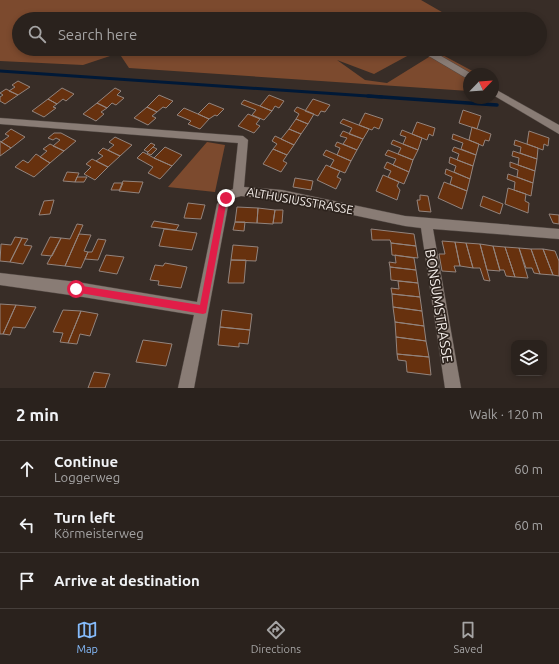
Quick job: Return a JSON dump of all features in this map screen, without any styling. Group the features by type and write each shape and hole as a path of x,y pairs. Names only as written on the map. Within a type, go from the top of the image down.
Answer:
{"street":[{"path":"435,56 463,72"},
{"path":"499,95 559,130"},
{"name":"ALTHUSIUSSTRASSE","path":"0,121 243,140 238,191 282,196 405,221 559,234"},
{"path":"186,388 203,310 223,204 230,195 238,191"},
{"name":"BONSUMSTRASSE","path":"426,223 453,388"},
{"path":"0,279 76,289 203,310"}],"shaded area":[{"path":"0,0 421,0 442,12 12,12 12,56 110,56 83,65 0,61"},
{"path":"121,56 407,56 374,74 337,60 365,80 387,83 431,56 444,56 467,68 463,68 463,91 129,68"},
{"path":"207,142 225,145 215,192 168,187"}],"building":[{"path":"18,81 30,87 18,95 9,91 15,87 12,85"},
{"path":"62,88 74,94 66,101 63,99 57,104 48,99"},
{"path":"115,88 121,91 117,95 124,98 116,105 112,103 107,108 97,103"},
{"path":"6,89 18,95 5,104 0,101 0,97 3,95 0,93"},
{"path":"159,95 173,101 166,108 163,107 157,112 147,107"},
{"path":"269,95 284,101 279,108 275,106 272,111 260,106"},
{"path":"48,99 57,104 53,107 56,108 44,117 32,111"},
{"path":"313,99 330,105 325,112 321,111 318,116 305,111"},
{"path":"244,100 272,111 264,120 252,115 256,110 241,104"},
{"path":"97,103 107,108 101,112 104,114 96,121 83,114"},
{"path":"209,103 224,109 217,116 215,115 209,119 198,114"},
{"path":"147,107 157,112 152,116 156,118 148,125 134,118"},
{"path":"297,107 314,114 308,124 296,119 299,114 294,111"},
{"path":"184,108 209,119 200,129 188,124 191,121 177,115"},
{"path":"463,110 481,116 477,129 459,123"},
{"path":"365,113 383,119 379,129 374,127 372,130 359,125"},
{"path":"248,114 260,119 256,124 260,126 254,133 238,126"},
{"path":"296,119 308,124 301,134 289,129"},
{"path":"343,119 369,129 363,139 349,134 352,128 340,123"},
{"path":"417,122 435,128 433,136 429,134 427,140 412,134"},
{"path":"472,127 491,134 489,141 485,140 483,146 469,140"},
{"path":"11,129 25,137 11,148 1,142 9,136 5,134"},
{"path":"289,129 301,134 294,145 281,139"},
{"path":"402,130 422,138 418,150 403,144 406,137 400,135"},
{"path":"343,131 363,139 357,150 343,144 347,138 340,136"},
{"path":"529,131 549,138 548,146 544,144 543,150 527,144"},
{"path":"54,133 61,133 76,141 64,151 53,146 60,140 56,138 53,140 48,138"},
{"path":"453,134 479,144 476,155 461,149 463,143 452,139"},
{"path":"275,136 294,145 287,155 273,149 277,144 272,141"},
{"path":"115,137 132,145 120,156 108,150 114,145 109,142"},
{"path":"393,140 418,150 413,160 398,154 401,148 391,144"},
{"path":"515,140 538,148 537,159 520,153 521,147 514,145"},
{"path":"0,141 11,148 0,156"},
{"path":"337,142 357,150 351,161 337,155 340,148 335,146"},
{"path":"151,143 155,145 148,152 144,150"},
{"path":"50,144 64,151 50,163 40,157 47,151 43,149"},
{"path":"153,147 157,149 151,155 147,153"},
{"path":"165,147 182,155 172,166 154,158"},
{"path":"454,147 476,155 473,166 457,160 459,154 452,151"},
{"path":"103,148 120,156 108,167 96,161 103,156 98,153"},
{"path":"273,149 287,155 283,161 287,163 281,172 263,164"},
{"path":"326,150 351,161 345,173 330,167 334,160 323,155"},
{"path":"388,150 413,160 409,172 393,165 396,159 385,155"},
{"path":"513,151 537,159 535,171 518,165 519,158 512,156"},
{"path":"143,152 172,166 160,179 148,173 153,167 137,158"},
{"path":"36,154 50,163 34,177 15,167 23,160 28,163"},
{"path":"450,157 473,166 470,179 454,172 456,166 449,163"},
{"path":"92,159 108,167 95,180 84,174 91,167 86,164"},
{"path":"387,162 409,172 404,184 388,177 391,171 384,168"},
{"path":"510,162 535,171 533,183 517,177 518,170 510,167"},
{"path":"326,165 340,171 337,177 341,179 336,189 317,180"},
{"path":"446,169 470,179 467,191 450,184 452,177 445,174"},
{"path":"67,172 79,173 75,182 63,181"},
{"path":"508,174 533,183 531,196 514,190 515,182 507,179"},
{"path":"383,175 399,182 397,186 400,190 397,200 376,191"},
{"path":"77,177 87,177 84,182 75,182"},
{"path":"295,178 313,181 311,190 293,187"},
{"path":"123,181 143,182 139,193 119,191"},
{"path":"444,182 467,191 462,209 438,198"},
{"path":"114,183 123,183 120,190 111,190"},
{"path":"508,188 526,194 525,201 529,203 528,213 505,204"},
{"path":"420,195 428,196 431,212 419,211 417,200 420,200"},
{"path":"483,196 503,204 500,214 480,206"},
{"path":"54,200 50,214 39,215 44,201"},
{"path":"188,203 205,205 201,219 184,218"},
{"path":"237,207 258,208 257,223 235,222"},
{"path":"258,208 275,210 273,224 257,223"},
{"path":"275,210 283,210 282,223 273,223"},
{"path":"549,214 559,215 559,224 553,223"},
{"path":"154,221 179,225 176,230 151,227"},
{"path":"235,222 245,222 244,231 233,230"},
{"path":"77,224 83,225 65,266 47,264 61,238 70,239"},
{"path":"164,229 197,233 192,250 159,246"},
{"path":"371,229 414,234 416,246 391,243 390,240 372,240"},
{"path":"79,234 91,235 84,251 88,252 81,268 65,266"},
{"path":"15,237 22,238 10,262 0,261 1,244 11,245"},
{"path":"50,237 61,238 52,256 41,255"},
{"path":"22,238 28,239 24,245 32,246 23,264 10,262"},
{"path":"98,239 106,240 98,260 85,259 88,252 92,252"},
{"path":"442,241 455,242 460,266 454,266 456,272 442,271 439,254 445,254"},
{"path":"455,242 466,243 473,268 460,266"},
{"path":"391,243 416,246 418,258 392,255"},
{"path":"466,243 480,244 490,281 484,280 480,268 473,268"},
{"path":"480,244 493,246 500,271 487,270"},
{"path":"233,245 258,247 256,261 231,260"},
{"path":"493,246 505,247 515,277 506,276 504,270 500,270"},
{"path":"505,247 519,248 528,278 515,277"},
{"path":"519,248 531,249 540,274 534,273 532,268 526,268"},
{"path":"531,249 543,249 553,275 540,274"},
{"path":"543,249 555,251 559,261 559,276 553,275"},
{"path":"106,255 124,257 117,274 99,271"},
{"path":"395,255 414,258 416,270 390,267 389,262 396,263"},
{"path":"231,260 246,260 244,283 228,283"},
{"path":"165,263 187,267 181,288 158,285 159,281 150,280 155,265 163,266"},
{"path":"390,267 416,270 418,283 391,280"},
{"path":"398,281 418,283 420,297 392,294 391,288 399,289"},
{"path":"392,294 420,297 422,311 393,307"},
{"path":"0,304 16,305 3,334 0,334"},
{"path":"16,305 36,307 25,328 13,327 10,335 3,334"},
{"path":"393,307 422,311 424,326 395,322"},
{"path":"63,310 81,311 68,343 60,342 63,333 53,332"},
{"path":"222,310 252,314 250,330 220,327"},
{"path":"81,311 98,314 90,336 80,334 77,344 68,343"},
{"path":"395,322 424,326 426,341 396,337"},
{"path":"220,327 250,330 248,344 239,343 239,347 218,345"},
{"path":"396,337 426,341 429,357 397,354"},
{"path":"143,340 172,344 166,366 136,362"},
{"path":"397,354 429,357 431,375 407,372 406,361 398,360"},
{"path":"94,372 110,374 105,388 88,388"}],"waterway":[{"path":"0,71 382,97"},
{"path":"368,96 497,105"}],"route":[{"path":"76,289 203,310 214,247 223,204 226,198"}]}
